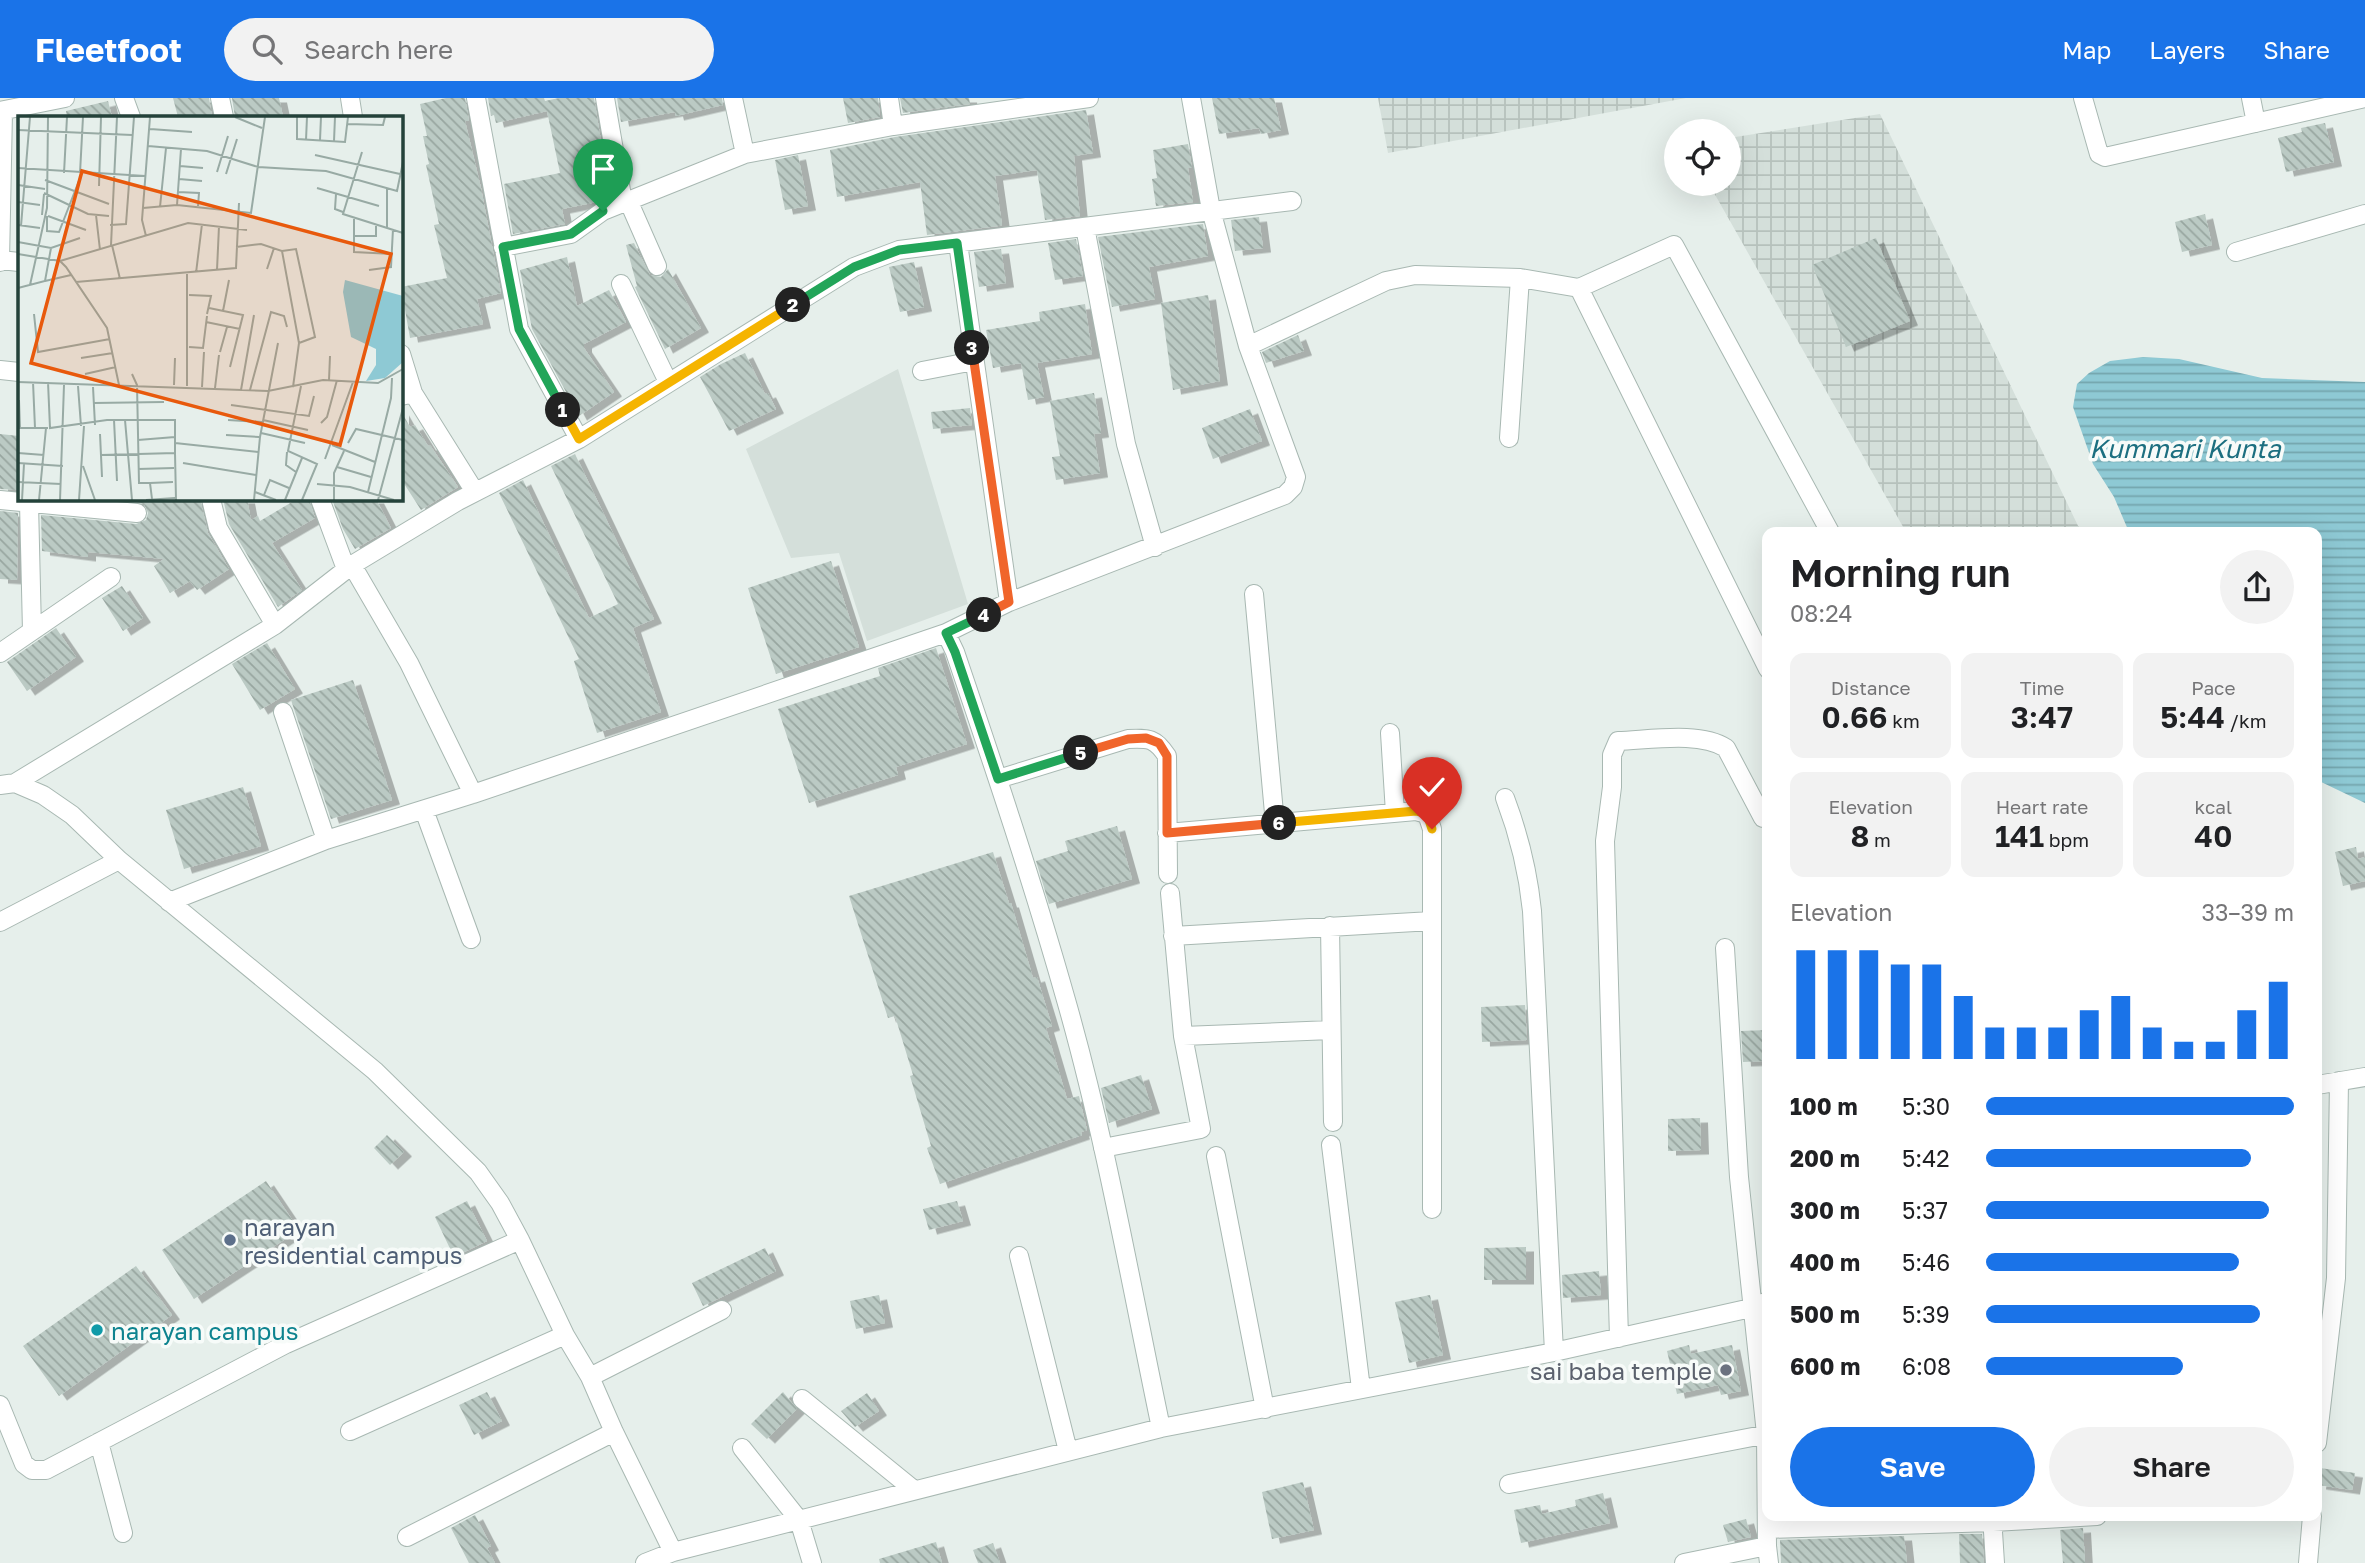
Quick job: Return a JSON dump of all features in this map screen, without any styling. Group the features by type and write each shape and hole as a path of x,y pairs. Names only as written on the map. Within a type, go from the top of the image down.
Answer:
{"street":[{"path":"18,262 0,261 1,111 65,98"},
{"path":"124,98 131,116"},
{"path":"220,98 224,116"},
{"path":"350,98 353,116"},
{"path":"476,98 519,329 579,439"},
{"path":"605,98 625,201 657,266"},
{"path":"733,98 745,154"},
{"path":"889,98 894,126"},
{"path":"503,247 571,234 603,211 745,154 992,105 1087,98"},
{"path":"169,902 326,840 473,794 946,633 1009,602 1285,495 1293,487 1296,477 1248,346 1211,210 1191,98"},
{"path":"2084,98 2099,154 2105,157 2365,99"},
{"path":"2251,98 2256,123"},
{"path":"7,784 275,625 349,567 475,492 579,439 854,267 899,250 1292,201"},
{"path":"2236,252 2365,214"},
{"path":"1084,227 1126,444 1155,547"},
{"path":"957,243 1009,602"},
{"path":"1248,346 1386,281 1415,275 1520,278 1579,288 1674,245 1827,527"},
{"path":"1510,438 1520,278"},
{"path":"621,284 668,382"},
{"path":"1579,288 1762,657"},
{"path":"402,361 407,395 475,492"},
{"path":"922,371 974,361"},
{"path":"0,370 18,372"},
{"path":"0,500 137,513"},
{"path":"211,500 218,528 275,625"},
{"path":"320,500 349,567 409,663 473,794"},
{"path":"29,503 32,631"},
{"path":"0,653 111,577"},
{"path":"1254,594 1275,824"},
{"path":"946,633 955,652 998,779 1066,1001 1103,1148 1161,1428"},
{"path":"283,712 326,840"},
{"path":"1390,733 1395,813"},
{"path":"998,779 1128,739 1146,738 1159,743 1167,756 1168,874"},
{"path":"1619,1338 1605,841 1612,786 1612,755 1618,741 1701,739 1717,742 1726,748 1762,816"},
{"path":"7,784 43,795 72,815 119,860 375,1071 478,1172 520,1240 565,1335 590,1377 673,1552"},
{"path":"1505,798 1519,835 1532,911 1554,1352"},
{"path":"424,810 471,939"},
{"path":"1167,833 1395,813 1424,812 1430,819 1432,1209"},
{"path":"0,922 119,860"},
{"path":"1103,1148 1201,1129 1183,1036 1170,893"},
{"path":"1172,936 1432,921"},
{"path":"1330,926 1333,1122"},
{"path":"1725,948 1739,1177 1759,1304 1762,1353"},
{"path":"1183,1036 1331,1030"},
{"path":"2322,1084 2365,1077"},
{"path":"2322,1400 2336,1278 2339,1081"},
{"path":"1331,1145 1361,1389"},
{"path":"1216,1156 1265,1409"},
{"path":"0,1405 18,1455 24,1464 32,1470 46,1470 286,1344 520,1240"},
{"path":"1019,1256 1068,1451"},
{"path":"645,1563 673,1552 1161,1428 1554,1352 1759,1304"},
{"path":"590,1377 722,1310"},
{"path":"350,1431 565,1335"},
{"path":"802,1399 914,1490"},
{"path":"407,1537 614,1432"},
{"path":"1509,1484 1762,1435"},
{"path":"99,1442 123,1534"},
{"path":"742,1448 799,1520 811,1563"},
{"path":"1767,1521 1767,1546"},
{"path":"1684,1563 1767,1546 1976,1521"},
{"path":"1993,1521 1995,1563"},
{"path":"2308,1563 2312,1521"}],"shaded area":[{"path":"1378,98 1686,98 1388,153"},
{"path":"1880,114 2079,527 1903,527 1716,196 1741,196 1741,136"},
{"path":"898,369 968,604 867,641 839,553 791,558 746,449"}],"water":[{"name":"Kummari Kunta","path":"2143,357 2179,359 2262,378 2365,382 2365,803 2322,782 2322,527 2127,527 2114,497 2093,464 2073,407 2077,384 2089,373 2110,361"}],"building":[{"path":"173,98 209,98 212,116 178,116"},
{"path":"232,98 279,98 283,116 235,116"},
{"path":"446,98 465,98 469,121 465,121 501,293 477,299 483,324 410,338 402,287 447,278 434,225 439,224 426,165 429,164 423,136 427,136 420,104"},
{"path":"488,98 544,98 545,101 559,98 594,98 610,196 597,202 562,209 565,224 513,234 504,184 560,173 547,111 496,123 494,115 491,116"},
{"path":"617,98 722,98 723,105 676,116 675,112 621,122"},
{"path":"843,98 878,98 880,117 848,123"},
{"path":"900,98 969,98 970,104 903,113"},
{"path":"1212,98 1274,98 1281,130 1261,134 1259,128 1219,134"},
{"path":"108,101 112,116 67,116 66,111"},
{"path":"1086,110 1093,153 1074,156 1080,216 1045,220 1037,170 995,176 1002,225 998,226 927,235 920,182 837,197 830,150 895,137"},
{"path":"2325,123 2334,162 2286,172 2278,138 2302,132 2301,128"},
{"path":"1188,144 1193,202 1156,206 1152,179 1157,178 1153,150"},
{"path":"798,155 808,206 785,210 775,160"},
{"path":"2205,214 2212,245 2182,252 2175,222"},
{"path":"1259,217 1263,248 1235,251 1231,220"},
{"path":"1203,224 1208,256 1149,267 1155,299 1112,307 1098,237"},
{"path":"1876,238 1910,321 1846,347 1812,265"},
{"path":"1076,239 1083,276 1055,280 1048,243"},
{"path":"634,243 650,275 661,277 668,269 701,328 665,349 635,287 637,286 626,245"},
{"path":"1001,249 1006,283 979,287 974,252"},
{"path":"567,257 577,306 609,290 626,322 584,344 584,348 614,392 579,416 532,329 520,270"},
{"path":"914,262 924,307 900,312 889,267"},
{"path":"1208,295 1220,381 1173,390 1161,303"},
{"path":"1085,304 1092,354 1037,363 1044,397 1028,400 1021,363 993,368 986,330 1040,321 1039,312"},
{"path":"1298,335 1304,351 1266,363 1262,352"},
{"path":"745,353 765,394 768,393 776,409 729,431 700,377"},
{"path":"1094,393 1101,433 1094,434 1100,473 1056,480 1052,457 1060,456 1050,401"},
{"path":"970,408 972,425 933,429 931,412"},
{"path":"1250,409 1262,441 1213,459 1202,428"},
{"path":"402,413 410,427 415,425 458,487 421,510 402,481"},
{"path":"0,434 18,436 18,490 0,489"},
{"path":"575,454 654,619 633,628 661,712 597,733 574,661 579,659 499,493 523,480 589,618 618,604 551,466"},
{"path":"128,500 200,500 208,533 229,569 197,590 190,581 170,593 154,566 164,559 88,552 88,557 42,551 41,515 136,524 146,520 148,513 144,504"},
{"path":"223,500 247,500 251,520 258,516 260,521 295,500 309,500 315,518 272,543 302,590 278,607 229,524"},
{"path":"332,500 377,500 391,528 355,549 343,529"},
{"path":"0,511 18,513 17,580 0,579"},
{"path":"831,561 859,647 776,674 748,588"},
{"path":"122,586 143,618 123,631 102,598"},
{"path":"56,628 76,657 27,691 7,662"},
{"path":"267,643 295,689 260,710 232,664"},
{"path":"936,648 967,744 896,767 898,775 809,803 778,709 880,676 878,668"},
{"path":"353,680 392,800 331,819 291,700"},
{"path":"243,787 261,846 184,869 166,810"},
{"path":"1117,826 1132,879 1049,904 1036,861 1068,851 1065,841"},
{"path":"2356,847 2358,859 2365,857 2365,881 2343,886 2335,852"},
{"path":"993,852 1033,978 1037,977 1052,1026 1046,1028 1067,1099 1079,1096 1087,1130 1081,1132 1082,1135 940,1184 927,1148 931,1146 895,1016 888,1018 849,896"},
{"path":"1525,1005 1527,1040 1482,1042 1481,1007"},
{"path":"1762,1030 1762,1061 1743,1062 1741,1031"},
{"path":"1141,1075 1152,1109 1109,1123 1101,1088"},
{"path":"1700,1118 1701,1150 1668,1151 1668,1119"},
{"path":"387,1135 404,1152 390,1165 374,1148"},
{"name":"narayan residential campus","path":"266,1181 299,1230 194,1299 162,1250"},
{"path":"467,1201 487,1241 454,1257 435,1217"},
{"path":"957,1201 963,1221 929,1230 923,1209"},
{"path":"1526,1247 1526,1280 1484,1280 1484,1248"},
{"path":"765,1248 776,1271 703,1306 692,1283"},
{"name":"narayan campus","path":"136,1266 172,1315 59,1396 23,1346"},
{"path":"1599,1271 1601,1295 1563,1298 1562,1275"},
{"path":"879,1295 885,1323 856,1329 850,1301"},
{"path":"1430,1295 1443,1355 1409,1363 1395,1302"},
{"path":"1689,1345 1691,1354 1732,1345 1741,1391 1721,1395 1718,1385 1677,1394 1667,1351"},
{"path":"487,1392 502,1421 474,1435 459,1405"},
{"path":"783,1392 797,1409 767,1439 751,1424"},
{"path":"867,1393 879,1411 855,1427 841,1411"},
{"path":"2322,1468 2355,1473 2352,1490 2322,1486"},
{"path":"1303,1482 1314,1530 1272,1539 1262,1492"},
{"path":"1603,1493 1610,1523 1521,1543 1514,1510 1540,1505 1542,1514 1576,1506 1575,1500"},
{"path":"475,1515 491,1546 487,1548 495,1563 469,1563 451,1528"},
{"path":"1746,1519 1751,1537 1728,1542 1723,1525"},
{"path":"2083,1528 2085,1563 2063,1563 2060,1530"},
{"path":"1959,1534 1982,1534 1984,1563 1960,1563"},
{"path":"1904,1536 1907,1563 1781,1563 1780,1540"},
{"path":"936,1542 942,1563 880,1563 879,1559"},
{"path":"993,1543 1000,1563 978,1563 973,1550"}],"place":[{"name":"narayan residential campus","path":"230,1240"},
{"name":"narayan campus","path":"97,1330"},
{"name":"sai baba temple","path":"1726,1370"}],"route":[{"path":"603,211 571,234 503,247 519,329 579,439 854,267 899,250 957,243 1009,602 946,633 955,652 998,779 1128,739 1146,738 1159,743 1167,756 1167,833 1416,811 1427,814 1432,829"}]}
